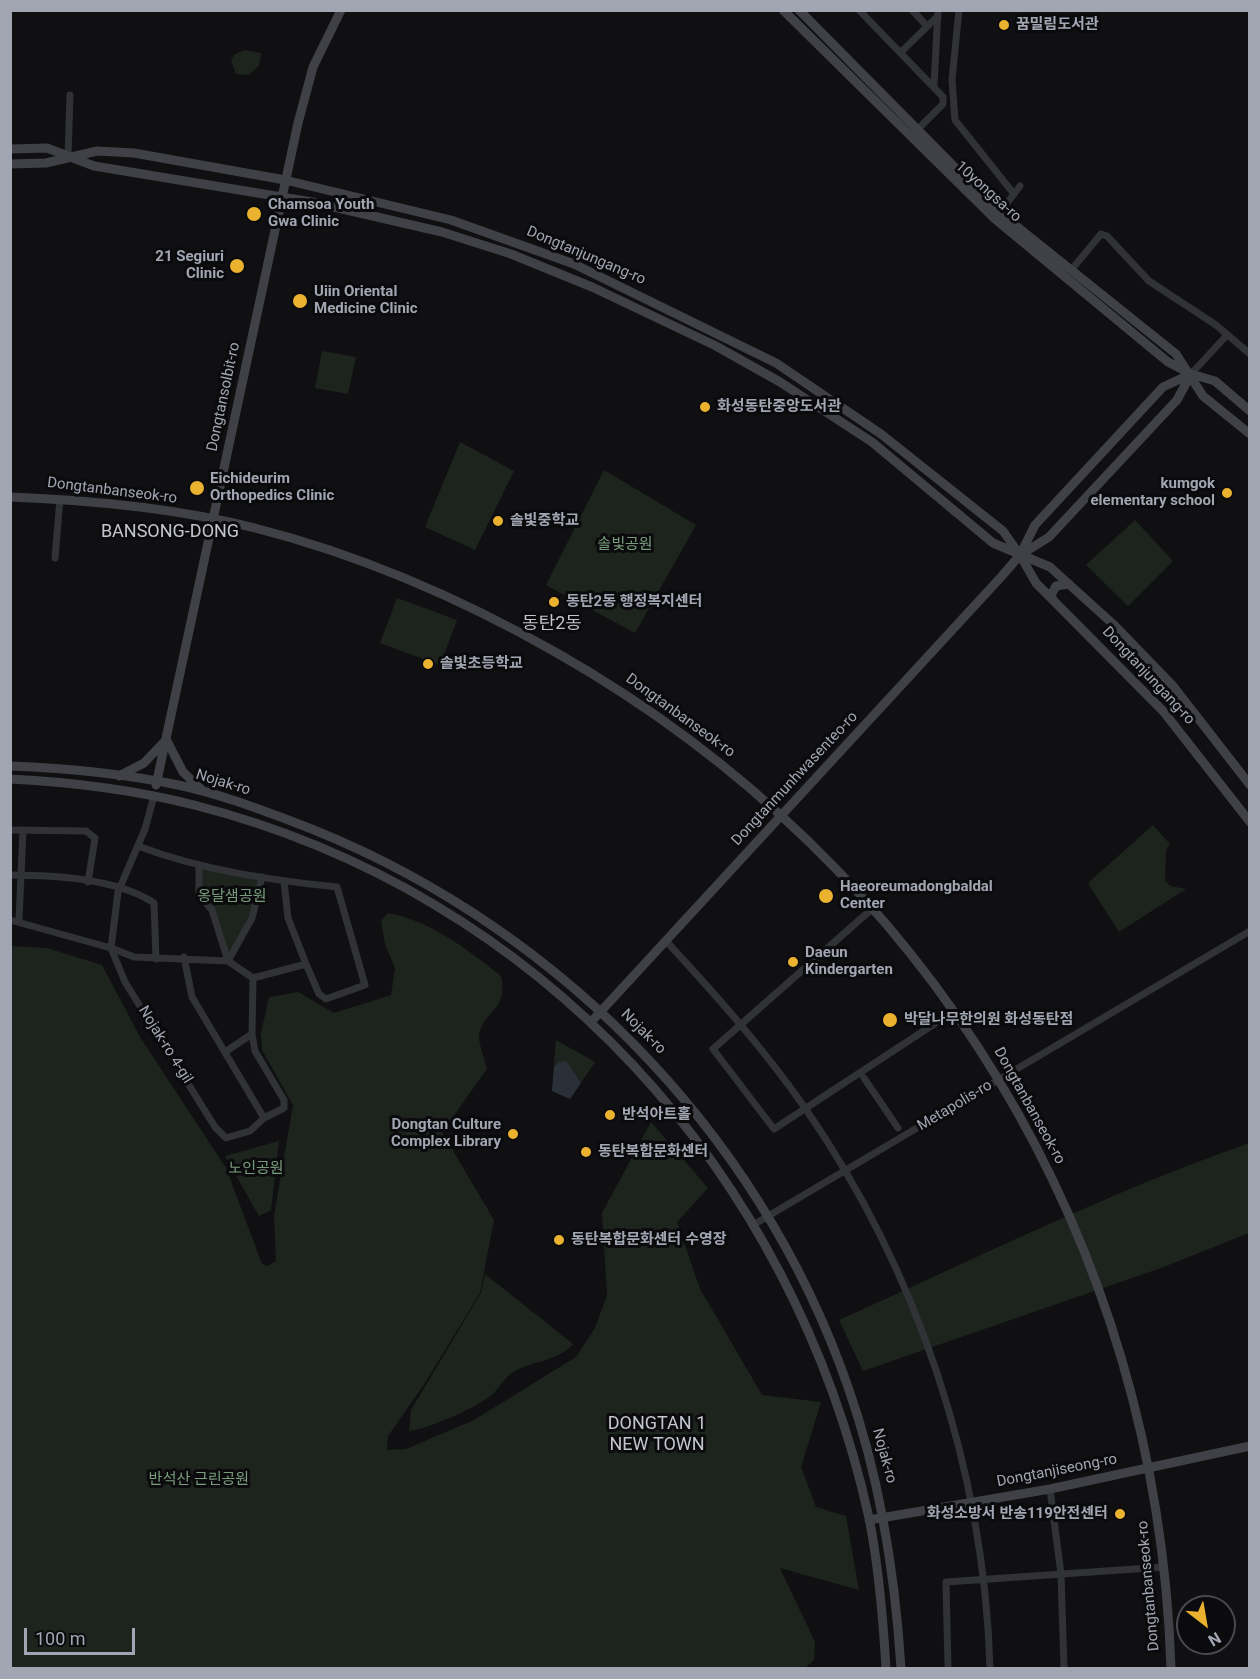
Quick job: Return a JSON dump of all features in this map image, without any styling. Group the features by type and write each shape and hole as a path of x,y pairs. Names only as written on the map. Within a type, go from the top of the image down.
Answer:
{"street":[{"name":"Dongtansolbit-ro","path":"154,796 285,180 313,67 341,10"},
{"name":"10yongsa-ro","path":"783,10 944,173 998,216 1168,362 1191,374 1215,381 1250,411"},
{"name":"10yongsa-ro","path":"799,10 998,216 1072,269 1176,354 1191,374 1203,396 1250,434"},
{"path":"860,10 944,97 944,104 916,131"},
{"path":"912,10 927,26"},
{"path":"959,10 952,80 955,120 1014,195"},
{"path":"934,85 938,13"},
{"path":"901,52 938,13"},
{"path":"69,157 70,95"},
{"name":"Dongtanjungang-ro","path":"10,149 47,148 94,166 283,196 406,222 475,242 592,287 664,320 746,362 823,409 909,471 993,543 1050,567 1114,625 1173,686 1250,785"},
{"name":"Dongtanjungang-ro","path":"10,164 46,163 97,151 134,153 285,180 451,220 574,264 776,363 881,434 1003,531 1036,583 1163,711 1250,822"},
{"path":"998,216 1020,186"},
{"path":"1072,269 1101,234 1107,236 1156,286 1201,314 1250,354"},
{"path":"1191,374 1227,335"},
{"name":"Dongtanmunhwasenteo-ro","path":"1020,555 1035,525 1163,387 1191,374"},
{"name":"Dongtanmunhwasenteo-ro","path":"591,1022 1020,555 1049,537 1177,400 1191,374"},
{"name":"Dongtanbanseok-ro","path":"10,497 60,499 213,519 255,528 357,558 485,613 646,706 783,814 873,908 954,1011 1000,1079 1039,1151 1100,1292 1130,1388 1160,1525 1171,1668"},
{"path":"56,558 60,499"},
{"path":"1053,600 1051,595 1056,586 1069,584"},
{"path":"117,777 144,763 166,739 183,772 205,792 195,798 198,806"},
{"name":"Nojak-ro","path":"10,766 157,782 205,792 314,830 392,866 496,928 564,979 637,1047 693,1109 744,1178 799,1271 825,1328 846,1380 869,1457 883,1518 891,1565 901,1668"},
{"path":"114,790 123,784 122,779 117,777"},
{"name":"Nojak-ro","path":"10,778 154,796 198,806 303,841 392,882 469,927 554,990 626,1057 686,1125 731,1186 785,1281 810,1334 831,1386 869,1520 877,1568 886,1668"},
{"path":"111,948 120,887 150,814 154,796"},
{"path":"10,830 86,831 94,838 88,882"},
{"path":"23,830 21,875 15,920 134,957 156,959 184,957 228,961 253,978 306,964"},
{"path":"138,846 175,860 199,865 284,881 337,887 365,985 326,999 319,994 288,918 284,881"},
{"path":"199,865 199,895 212,910 228,961"},
{"path":"10,875 120,887 154,903 156,959"},
{"path":"228,961 252,918 262,877"},
{"path":"873,908 742,1026 712,1049 774,1129 954,1011"},
{"name":"Metapolis-ro","path":"753,1225 1249,931"},
{"path":"666,941 742,1026 805,1108 871,1216 928,1345 956,1435 984,1579 990,1668"},
{"name":"Nojak-ro 4-gil","path":"111,948 125,982 215,1126 226,1137 250,1131 264,1118"},
{"path":"184,957 192,997 264,1118 284,1108 284,1100 255,1051 252,1034 253,978"},
{"path":"554,990 563,988 564,979"},
{"path":"225,1052 252,1034"},
{"path":"626,1057 628,1050 637,1047"},
{"path":"864,1078 898,1128"},
{"path":"731,1186 739,1186 744,1178"},
{"name":"Dongtanjiseong-ro","path":"869,1520 1050,1489 1250,1446"},
{"path":"854,1461 864,1463 869,1457"},
{"path":"1050,1489 1061,1574 1064,1668"},
{"path":"877,1568 883,1560 891,1565"},
{"path":"948,1668 946,1582 1164,1568"}],"green space":[{"path":"244,50 261,53 259,66 248,75 236,74 231,61 234,55"},
{"path":"322,351 356,357 348,394 315,388"},
{"path":"460,442 514,471 475,550 425,527"},
{"name":"솔빛공원","path":"604,470 696,525 635,633 546,585"},
{"path":"1135,520 1173,561 1128,606 1086,565"},
{"path":"397,598 457,620 440,665 380,643"},
{"path":"1153,825 1170,844 1166,850 1165,880 1170,886 1186,889 1119,932 1088,883"},
{"name":"옹달샘공원","path":"201,867 261,879 255,904 228,958 213,911 201,896"},
{"name":"반석산 근린공원","path":"388,913 419,922 462,946 501,976 502,988 498,1004 484,1022 479,1036 487,1069 442,1132 494,1220 480,1293 423,1386 388,1436 387,1450 406,1449 474,1420 576,1357 595,1328 607,1295 602,1213 651,1122 708,1188 677,1222 700,1289 762,1395 821,1402 801,1467 816,1507 846,1516 859,1590 780,1568 815,1642 814,1660 805,1668 11,1668 11,946 47,948 102,965 140,1037 226,1168 262,1264 268,1266 276,1261 274,1216 293,1105 262,1050 261,1033 269,997 298,992 334,1013 391,995 395,968 385,944 381,921"},
{"path":"556,1040 595,1062 570,1099 552,1091"},
{"name":"노인공원","path":"279,1141 271,1210 259,1216 225,1156"},
{"path":"1249,1143 1249,1233 1161,1268 863,1371 839,1320 1094,1204"},
{"path":"485,1274 573,1344 552,1358 515,1371 482,1402 438,1423 409,1431 411,1410 481,1293"}],"shaded area":[{"path":"566,1061 581,1083 570,1099 552,1091 554,1067 559,1062"}],"place":[{"name":"꿈밀림도서관","path":"1004,25"},
{"name":"Chamsoa Youth Gwa Clinic","path":"254,214"},
{"name":"21 Segiuri Clinic","path":"237,266"},
{"name":"Uiin Oriental Medicine Clinic","path":"300,301"},
{"name":"화성동탄중앙도서관","path":"705,407"},
{"name":"Eichideurim Orthopedics Clinic","path":"197,488"},
{"name":"kumgok elementary school","path":"1227,493"},
{"name":"솔빛중학교","path":"498,521"},
{"name":"동탄2동 행정복지센터","path":"554,602"},
{"name":"솔빛초등학교","path":"428,664"},
{"name":"Haeoreumadongbaldal Center","path":"826,896"},
{"name":"Daeun Kindergarten","path":"793,962"},
{"name":"박달나무한의원 화성동탄점","path":"890,1020"},
{"name":"반석아트홀","path":"610,1115"},
{"name":"Dongtan Culture Complex Library","path":"513,1134"},
{"name":"동탄복합문화센터","path":"586,1152"},
{"name":"동탄복합문화센터 수영장","path":"559,1240"},
{"name":"화성소방서 반송119안전센터","path":"1120,1514"}],"district":[{"name":"BANSONG-DONG","path":"170,532"},
{"name":"동탄2동","path":"552,624"},
{"name":"DONGTAN 1 NEW TOWN","path":"657,1434"}]}
